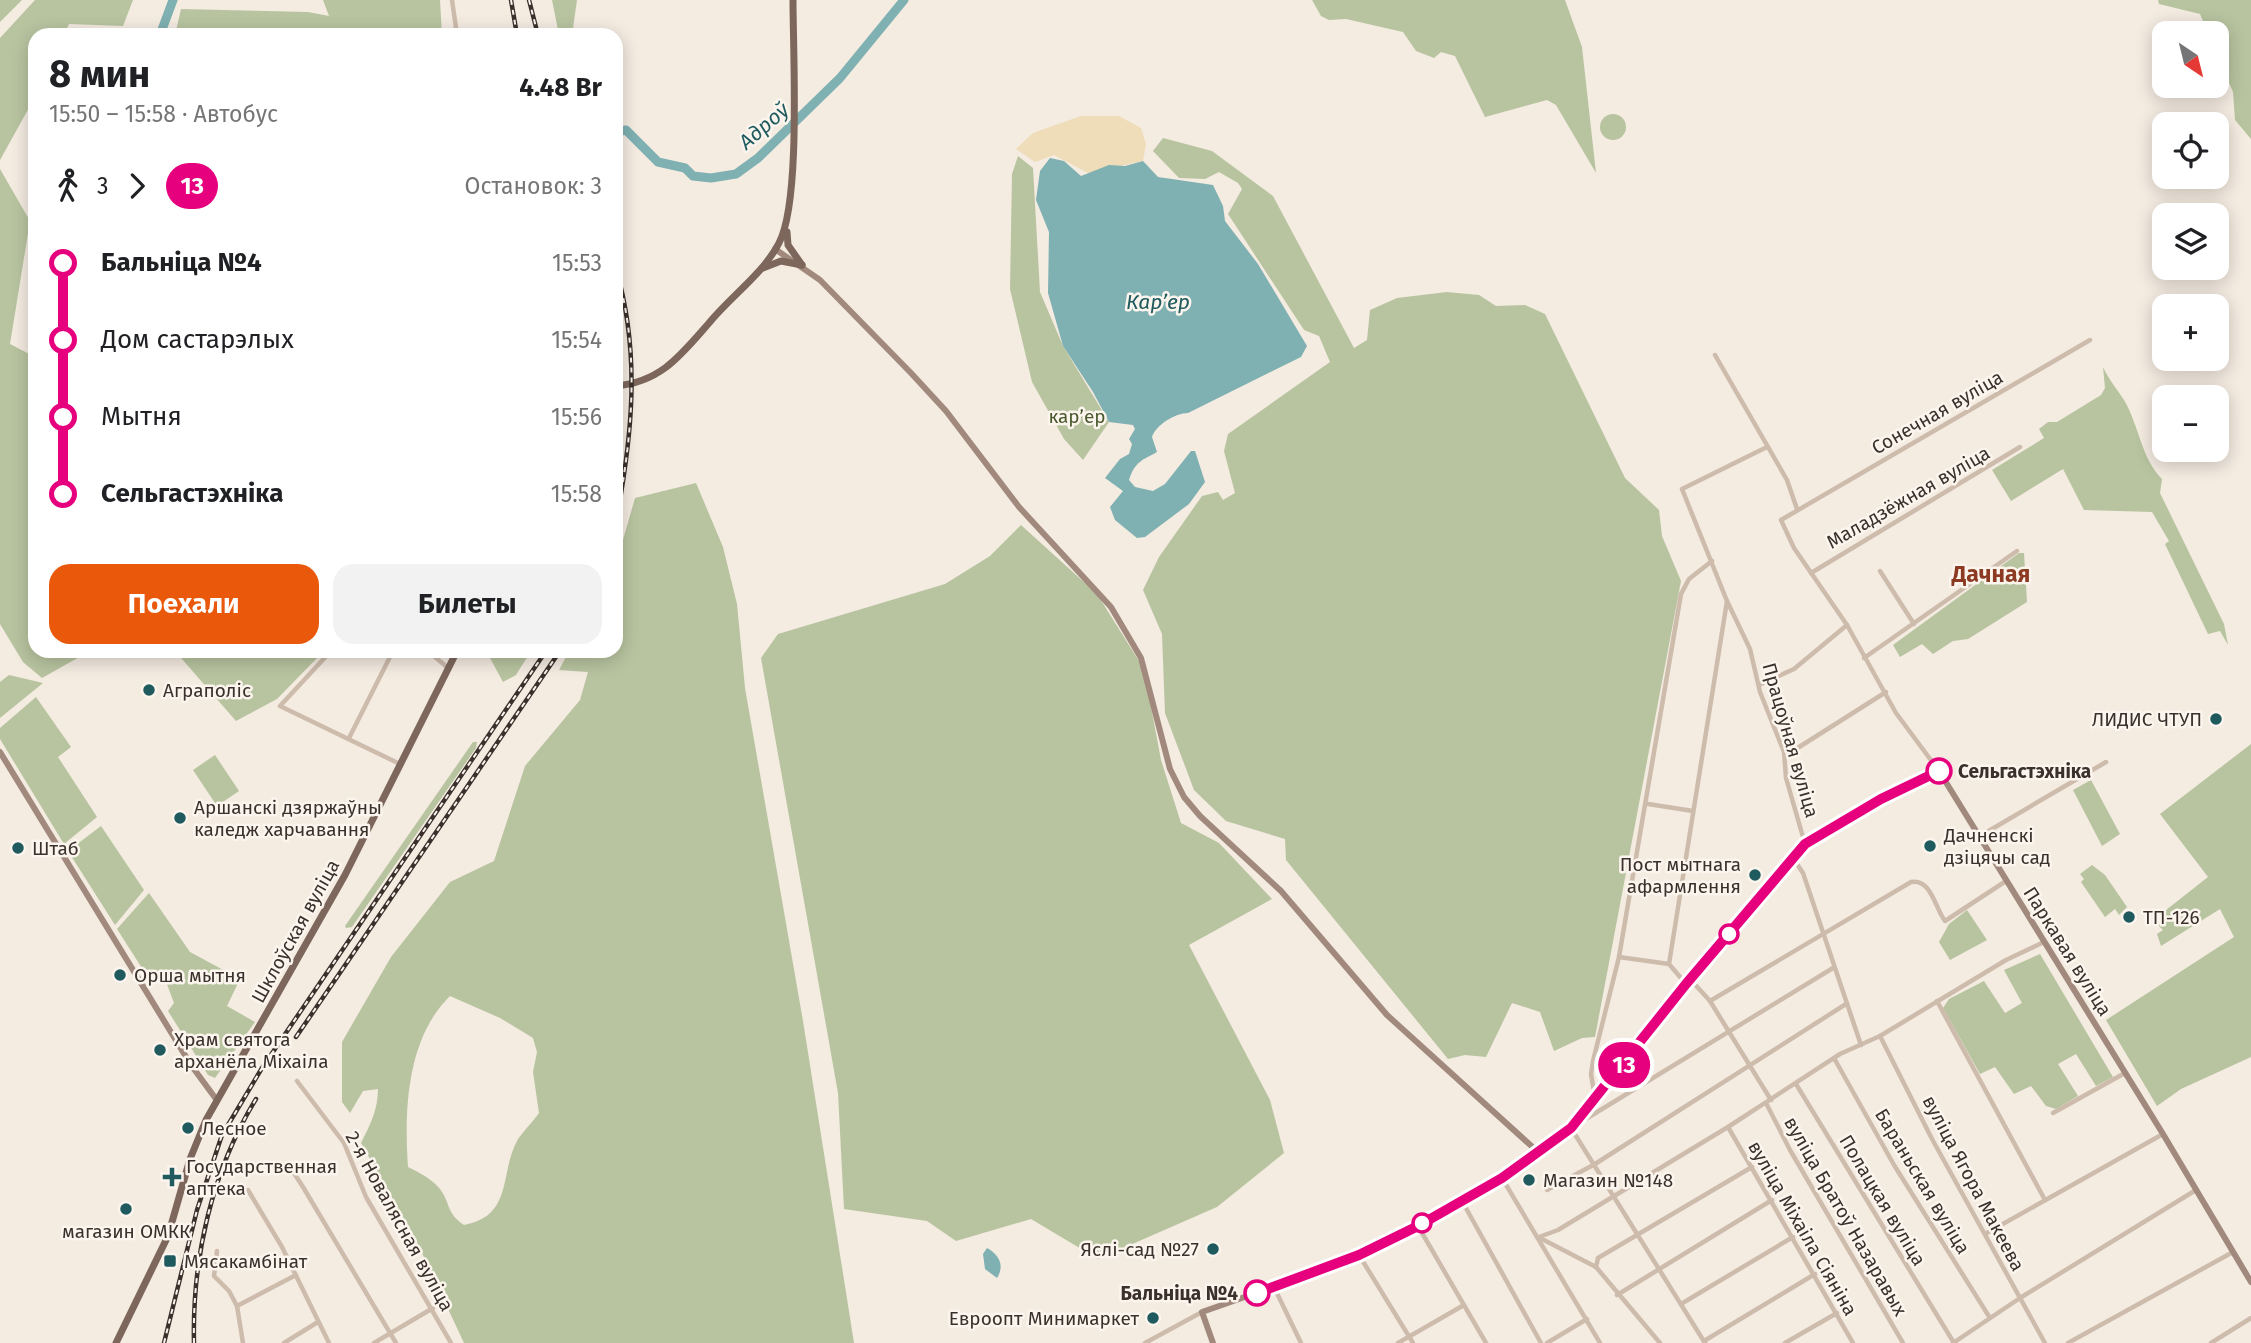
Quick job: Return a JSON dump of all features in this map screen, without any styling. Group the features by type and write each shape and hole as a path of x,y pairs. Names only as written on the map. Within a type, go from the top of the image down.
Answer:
{"main road":[{"path":"793,0 793,97 787,242 800,262"},
{"path":"623,385 640,383 660,373 757,273 777,246 788,218"},
{"path":"757,273 782,261 800,262"},
{"name":"Шклоўская вуліца","path":"116,1343 168,1236 195,1145 216,1100 316,929 453,658"}],"street":[{"path":"452,0 456,28"},
{"path":"777,246 800,262 836,295 934,398 1018,507 1120,621 1141,658 1170,769 1192,807 1281,891 1387,1015 1538,1152"},
{"name":"Сонечная вуліца","path":"1797,509 2090,340"},
{"path":"1715,355 1787,480 1797,509"},
{"name":"Працоўная вуліца","path":"1767,447 1682,489 1727,601 1750,649 1759,685 1785,756 1786,778 1805,844"},
{"name":"Маладзёжная вуліца","path":"1811,573 2020,447"},
{"name":"Паркавая вуліца","path":"1797,509 1782,520 1783,526 1847,625 1896,713 1939,771 2163,1133 2251,1282"},
{"path":"1864,658 2017,551"},
{"path":"1596,1100 1591,1074 1592,1062 1619,957 1648,804 1657,726 1681,594 1689,579 1712,561"},
{"path":"1880,571 1914,624"},
{"path":"1619,957 1669,964 1727,601"},
{"path":"1725,612 1734,612"},
{"path":"1759,685 1794,669 1847,625"},
{"path":"325,658 280,706 400,764"},
{"path":"349,738 389,658"},
{"path":"436,658 448,668"},
{"path":"1785,756 1886,692"},
{"path":"0,752 191,1065 216,1100"},
{"path":"1979,837 2106,762"},
{"path":"1571,1128 1688,982 1805,844 1881,799 1939,771"},
{"path":"1648,804 1693,811"},
{"path":"1793,858 1803,873 1861,1045"},
{"path":"1710,1001 1915,881 1925,884 1945,921 2007,881"},
{"path":"1539,1237 1616,1195 1834,1058 1880,1036 2006,960 2044,942"},
{"name":"вуліца Братоў Назаравых","path":"1669,964 1710,1001 1730,1032 1750,1065 1790,1150 1903,1343"},
{"path":"1145,1343 1202,1312 1359,1255 1418,1226 1502,1178 1571,1128 1833,968"},
{"path":"1937,1001 2045,1200"},
{"path":"1547,1190 1595,1164 1846,1004"},
{"name":"вуліца Ягора Макеева","path":"1880,1036 2045,1343"},
{"name":"Бараньская вуліца","path":"1834,1058 1894,1165 1990,1318"},
{"path":"2053,1113 2125,1073"},
{"name":"2-я Новалясная вуліца","path":"297,1081 344,1143 366,1196 433,1308 450,1343"},
{"name":"Полацкая вуліца","path":"1796,1084 1954,1343"},
{"name":"вуліца Міхаіла Сіяніна","path":"1728,1127 1853,1343"},
{"path":"1571,1128 1616,1195 1658,1269 1705,1342 1815,1274"},
{"path":"1985,1234 2163,1133"},
{"path":"281,1164 292,1170 303,1187 396,1343"},
{"path":"1596,1267 1598,1258 1638,1232 1752,1167"},
{"path":"1502,1178 1600,1343"},
{"path":"248,1190 296,1275 329,1343"},
{"path":"1954,1343 2020,1298 2197,1190"},
{"path":"1617,1295 1772,1200"},
{"path":"1462,1201 1541,1343"},
{"path":"1418,1226 1486,1343"},
{"path":"1539,1237 1596,1267 1660,1343"},
{"path":"1681,1304 1793,1237"},
{"path":"217,1251 214,1276 229,1291 237,1306 243,1343"},
{"path":"2068,1343 2233,1252"},
{"path":"1359,1255 1413,1343"},
{"path":"237,1306 296,1275"},
{"path":"1274,1287 1301,1343"},
{"path":"1398,1343 1464,1305"},
{"path":"374,1343 433,1308"},
{"path":"1202,1312 1213,1343"},
{"path":"1784,1343 1837,1313"},
{"path":"2211,1343 2251,1318"},
{"path":"1547,1343 1587,1319"},
{"path":"284,1343 317,1322"}],"green space":[{"path":"0,0 22,0 0,22"},
{"path":"35,0 133,0 123,26 69,24 67,28 28,28 28,110 0,160 0,38"},
{"path":"323,0 440,0 442,28 177,28 181,9 308,12 329,16"},
{"path":"552,0 577,0 573,28 558,28"},
{"path":"1312,0 1565,0 1582,47 1596,173 1556,105 1547,100 1485,117 1455,56 1441,52 1434,58 1416,51 1403,32 1346,19 1329,20 1321,16"},
{"path":"2158,0 2251,0 2251,139 2235,120 2230,85 2230,21 2203,21 2200,14 2159,4"},
{"path":"1613,114 1622,118 1626,127 1622,136 1613,140 1604,136 1600,127 1604,118"},
{"path":"1163,138 1212,151 1273,196 1354,348 1367,340 1370,310 1397,298 1447,292 1479,295 1496,306 1525,305 1545,314 1625,478 1659,510 1662,536 1681,581 1595,1037 1582,1038 1554,1051 1540,1012 1512,1003 1486,1057 1465,1055 1448,1059 1286,860 1285,839 1226,821 1194,790 1165,713 1162,634 1143,590 1159,557 1202,496 1218,492 1223,500 1235,493 1224,451 1228,434 1330,362 1319,336 1304,330 1228,214 1242,189 1238,183 1219,172 1205,179 1179,178 1153,151"},
{"name":"карʼер","path":"1018,156 1033,168 1040,292 1063,346 1109,422 1083,460 1064,439 1032,382 1010,289 1012,174"},
{"path":"0,169 28,218 28,233 10,344 28,353 28,658 78,658 42,678 23,662 0,624"},
{"path":"2103,367 2124,400 2149,461 2162,479 2160,493 2224,624 2228,645 2220,631 2208,634 2165,544 2169,541 2152,512 2084,510 2063,469 2011,501 1992,470 2044,438 2039,429 2048,422 2057,422 2101,395 2105,388"},
{"path":"696,483 723,547 737,604 745,688 803,1021 854,1343 464,1343 415,1238 361,1143 375,1111 378,1089 363,1091 350,1113 342,1102 342,1042 391,957 450,882 494,861 525,766 580,700 588,672 559,670 565,658 623,658 623,540 635,498","holes":["450,996 500,1018 533,1038 537,1052 533,1072 539,1113 518,1139 512,1152 498,1203 480,1220 464,1225 451,1212 437,1185 408,1167 408,1098 417,1053 425,1032"]},
{"path":"1021,525 1097,594 1144,669 1161,760 1181,823 1219,843 1272,899 1189,945 1270,1100 1284,1153 1217,1207 1098,1259 1031,1219 956,1241 927,1221 844,1209 838,1093 761,658 778,634 945,584 990,556"},
{"path":"2019,553 2024,553 2027,602 1968,639 1953,641 1933,654 1922,644 1900,657 1893,645"},
{"path":"181,658 317,658 277,699 236,721"},
{"path":"490,658 527,658 516,675 503,682"},
{"path":"9,675 43,683 0,718 0,682"},
{"path":"36,697 71,747 58,757 97,817 64,844 0,739 0,728"},
{"path":"473,742 477,742 476,748 352,927 346,928 345,926"},
{"path":"2251,744 2251,1057 2181,1089 2157,1106 2106,1020 2234,937 2220,909 2161,946 2157,934 2163,930 2158,925 2165,919 2161,914 2208,877 2160,814"},
{"path":"215,755 239,791 217,806 193,770"},
{"path":"2091,780 2120,834 2102,846 2073,790"},
{"path":"101,826 144,890 115,925 68,851"},
{"path":"2092,865 2105,875 2127,907 2119,915 2115,909 2105,917 2081,882 2084,879 2080,874"},
{"path":"149,893 190,952 240,979 227,1006 255,1022 215,1078 208,1075 168,1011 174,1003 162,971 147,976 117,929"},
{"path":"1967,910 1987,940 1950,960 1939,942 1949,924"},
{"path":"2040,954 2113,1077 2096,1086 2076,1054 2058,1064 2078,1096 2056,1109 2046,1106 2031,1086 2014,1094 1995,1067 1980,1074 1943,1008 1949,999 1984,981 2005,1013 2022,1003 2004,970"}],"sand":[{"path":"1081,116 1119,116 1141,128 1146,144 1143,161 1088,173 1054,155 1035,162 1016,149 1033,133"}],"water":[{"name":"Карʼер","path":"1050,158 1064,161 1081,176 1109,165 1125,166 1143,161 1158,177 1213,185 1223,206 1225,221 1258,264 1307,346 1301,357 1188,413 1172,417 1157,428 1152,437 1157,452 1134,469 1129,480 1135,487 1153,491 1165,484 1191,451 1195,451 1205,482 1189,504 1145,537 1137,538 1115,520 1110,507 1123,491 1105,478 1120,459 1129,454 1132,444 1129,439 1135,429 1133,425 1109,422 1063,346 1048,293 1049,232 1036,200 1040,171"},
{"path":"987,1248 1000,1261 1001,1269 997,1278 985,1269 983,1254"}],"waterway":[{"name":"Адроў","path":"163,28 173,0"},
{"name":"Адроў","path":"623,131 626,130 658,162 685,168 693,176 711,178 736,174 758,158 840,78 904,0"}],"railway":[{"path":"511,0 516,28"},
{"path":"529,0 536,28"},
{"path":"623,297 631,364 630,427 623,478"},
{"path":"164,1343 197,1210 222,1135 262,1068 541,658"},
{"path":"296,1037 555,658"},
{"path":"194,1343 197,1279 208,1216 227,1156 256,1099"}],"bus line":[{"name":"13","path":"1257,1293 1359,1255 1418,1226 1502,1178 1571,1128 1613,1079 1686,984 1805,844 1881,799 1939,771"}],"place":[{"name":"Аграполіс","path":"149,690"},
{"name":"ЛИДИС ЧТУП","path":"2216,719"},
{"name":"Сельгастэхніка","path":"1939,771"},
{"name":"Аршанскі дзяржаўны каледж харчавання","path":"180,818"},
{"name":"Дачненскі дзіцячы сад","path":"1930,846"},
{"name":"Штаб","path":"18,848"},
{"name":"Пост мытнага афармлення","path":"1755,875"},
{"name":"ТП-126","path":"2129,917"},
{"name":"Орша мытня","path":"120,975"},
{"name":"Храм святога арханёла Міхаіла","path":"160,1050"},
{"name":"Лесное","path":"188,1128"},
{"name":"Государственная аптека","path":"172,1177"},
{"name":"Магазин №148","path":"1529,1180"},
{"name":"магазин ОМКК","path":"126,1209"},
{"name":"Яслі-сад №27","path":"1213,1249"},
{"name":"Мясакамбінат","path":"170,1261"},
{"name":"Бальніца №4","path":"1257,1293"},
{"name":"Евроопт Минимаркет","path":"1153,1318"}],"district":[{"name":"Дачная","path":"1991,574"}]}
